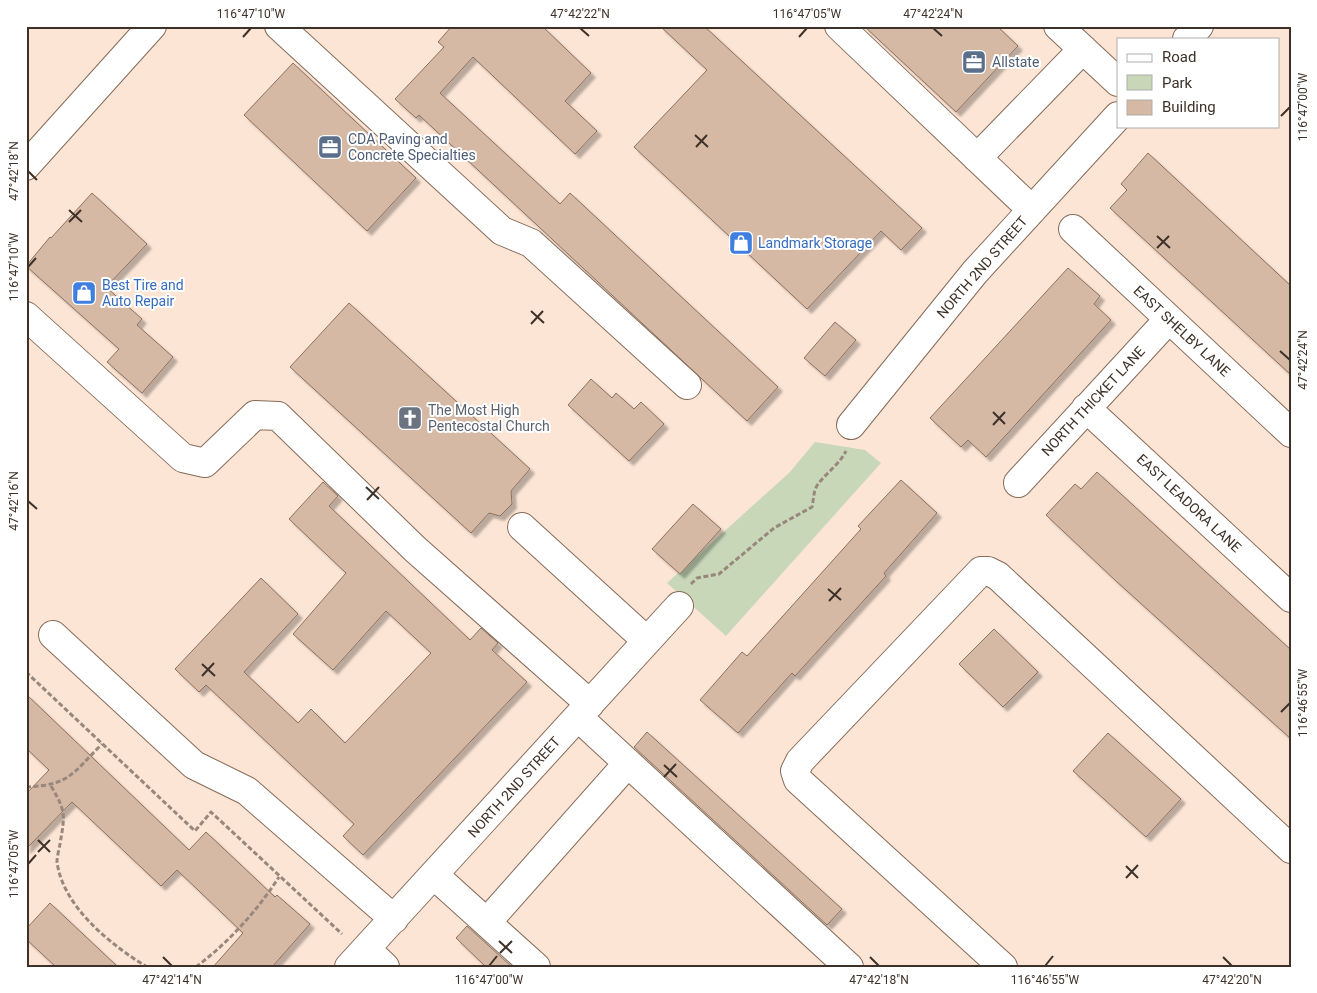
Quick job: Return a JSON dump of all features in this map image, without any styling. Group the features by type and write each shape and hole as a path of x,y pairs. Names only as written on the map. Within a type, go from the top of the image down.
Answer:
{"street":[{"path":"26,166 152,26"},
{"path":"279,26 502,231 531,243 687,385"},
{"path":"839,26 1032,210"},
{"path":"1058,26 1117,81"},
{"path":"1188,38 1199,26"},
{"path":"978,158 1083,49"},
{"name":"NORTH 2ND STREET","path":"851,425 974,272 1117,117"},
{"name":"EAST SHELBY LANE","path":"1073,229 1291,434"},
{"path":"26,316 183,458 205,463 255,415 278,416 584,710 628,763 837,963"},
{"name":"NORTH THICKET LANE","path":"1018,484 1169,319"},
{"name":"EAST LEADORA LANE","path":"1086,408 1291,598"},
{"path":"522,527 647,641"},
{"path":"1003,967 798,780 795,771 800,761 982,571 988,571 998,576 1291,848"},
{"name":"NORTH 2ND STREET","path":"366,961 394,918 679,606"},
{"path":"53,635 194,765 247,791 394,918"},
{"path":"487,922 628,763"},
{"path":"434,875 536,967"}],"path":[{"path":"679,606 690,586 697,578 719,574 774,528 812,507 814,491 818,484 841,460 846,452 851,425"},
{"path":"26,672 195,831 211,812 342,934"},
{"path":"26,787 51,786 70,776 102,744"},
{"path":"51,786 63,806 64,821 57,862 64,882 76,904 106,938 147,967"},
{"path":"196,967 237,930 262,902 279,877"}],"green space":[{"path":"815,442 865,450 881,463 726,636 667,583 789,473"}],"building":[{"path":"452,26 542,26 591,73 565,101 597,131 575,154 473,57 440,93 560,204 570,193 778,387 747,421 419,115 416,118 395,99 444,47 438,42"},
{"path":"660,26 704,26 922,228 901,250 881,231 807,309 634,147 707,70"},
{"path":"864,26 997,26 1018,46 956,112"},
{"name":"CDA Paving and Concrete Specialties","path":"293,63 416,178 367,231 244,115"},
{"path":"1148,153 1291,286 1291,375 1110,208 1127,190 1121,184"},
{"name":"Best Tire and Auto Repair","path":"92,193 147,244 106,287 142,319 137,325 173,357 142,393 107,362 119,349 26,266 50,237"},
{"path":"1068,268 1100,296 1094,304 1111,320 986,457 968,440 961,447 930,418"},
{"name":"The Most High Pentecostal Church","path":"349,303 530,469 511,491 512,504 500,516 489,513 471,533 290,367"},
{"path":"835,322 856,340 825,376 804,358"},
{"path":"591,379 612,398 616,393 634,409 641,402 664,424 629,461 568,405"},
{"path":"1097,472 1291,650 1291,739 1046,515 1075,484 1081,489"},
{"path":"901,480 937,513 884,573 886,576 795,676 792,673 738,733 700,700 742,652 747,656 861,529 858,526"},
{"path":"323,482 338,496 329,506 470,640 481,628 498,643 492,650 527,682 363,855 343,836 354,824 206,685 199,692 175,669 261,578 298,614 244,672 298,723 311,709 345,743 431,653 386,611 333,670 293,634 346,573 289,519"},
{"path":"693,504 721,529 680,574 652,549"},
{"path":"994,629 1038,672 1003,707 959,664"},
{"path":"26,694 189,850 206,832 275,897 277,895 310,924 272,967 213,967 243,933 177,870 161,886 72,802 26,849 26,794 49,770 26,748"},
{"path":"647,732 842,909 827,925 634,747"},
{"path":"1108,733 1181,799 1146,837 1073,771"},
{"path":"50,903 118,967 56,967 26,939 26,929"},
{"path":"467,926 512,967 486,967 456,938"}],"place":[{"name":"Allstate","path":"974,62"},
{"name":"CDA Paving and Concrete Specialties","path":"330,147"},
{"name":"Landmark Storage","path":"741,243"},
{"name":"Best Tire and Auto Repair","path":"84,293"},
{"name":"The Most High Pentecostal Church","path":"410,418"}]}
